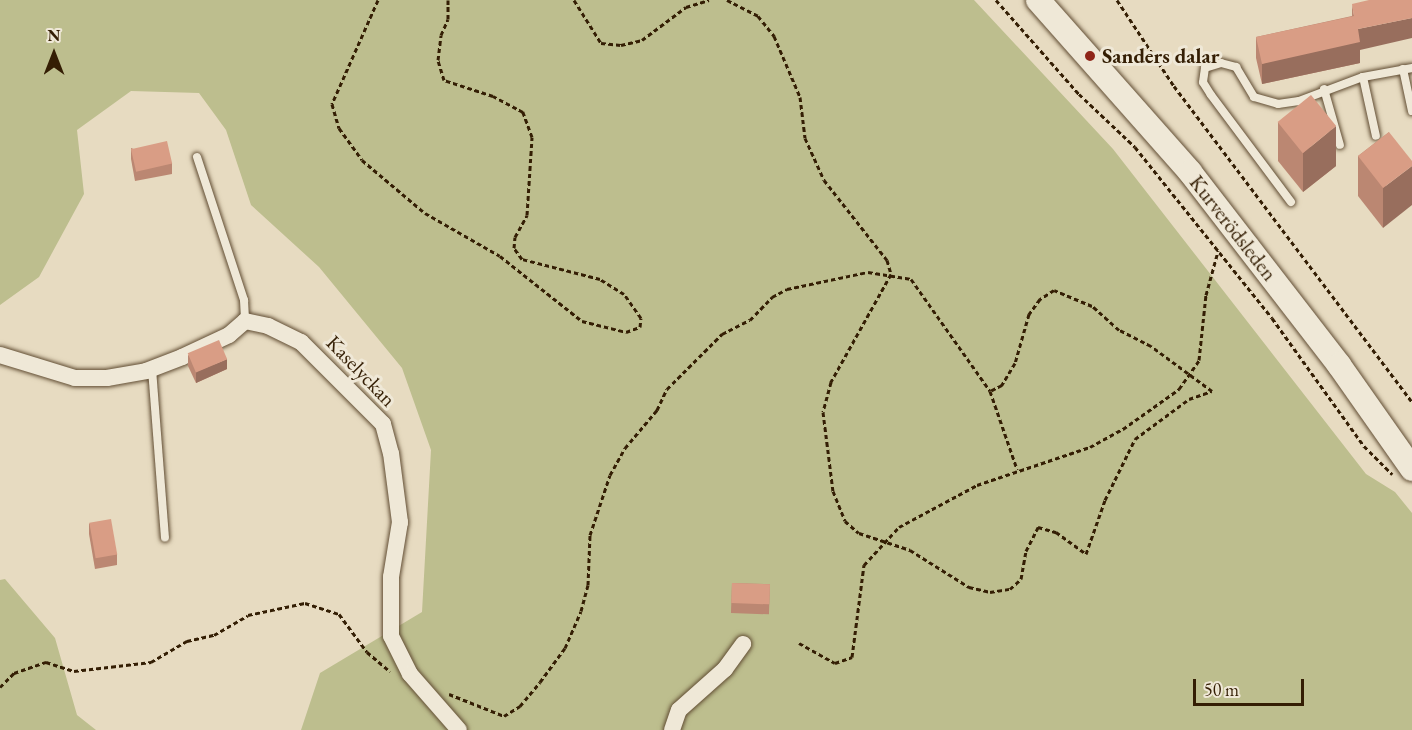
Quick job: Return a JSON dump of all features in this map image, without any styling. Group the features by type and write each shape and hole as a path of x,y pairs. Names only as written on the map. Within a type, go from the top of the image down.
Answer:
{"main road":[{"name":"Kurverödsleden","path":"1038,0 1190,172 1339,365 1403,472"}],"street":[{"path":"0,355 75,378 106,378 152,369 229,335 245,321"},
{"name":"Kaselyckan","path":"245,321 268,326 301,342 383,424 391,453 400,522 391,577 391,636 421,686 459,730"},
{"path":"672,730 679,710 725,669 743,644"}],"lane":[{"path":"1291,202 1211,95 1202,73 1213,64 1227,63 1236,67 1254,97 1270,104 1299,101 1324,89 1363,77 1407,69 1412,111"},
{"path":"1363,77 1376,136"},
{"path":"1324,89 1340,145"},
{"path":"197,158 244,300 245,321"},
{"path":"152,369 165,538"}],"path":[{"path":"378,0 332,104 339,128 362,160 425,213 500,256 582,321 626,332 640,327 641,318 624,294 600,279 522,259 514,248 515,237 527,215 532,137 523,112 492,96 444,80 438,60 441,35 448,19 448,0"},
{"path":"574,0 601,43 621,45 642,40 686,7 709,0"},
{"path":"727,0 758,16 774,36 800,97 805,138 824,180 887,260 891,274 831,382 823,412 833,491 845,521 859,533 910,550 969,587 990,592 1010,590 1021,579 1026,550 1038,527 1056,532 1086,554 1105,500 1135,439 1189,399 1212,391 1151,346 1113,326 1092,306 1054,290 1040,299 1029,314 1015,363 1002,385 990,391"},
{"path":"996,0 1079,94 1135,147 1218,251 1364,446 1403,472"},
{"path":"1117,0 1174,86 1412,402"},
{"path":"798,642 835,663 852,657 864,565 883,541 927,509 1017,469 1090,447 1123,429 1192,375 1199,360 1211,266 1218,251"},
{"path":"421,686 493,714 504,716 520,706 565,648 588,585 590,535 610,475 625,448 657,410 667,388 722,334 750,320 787,289 868,272 911,279 931,302 990,391 1017,469"},
{"path":"0,687 14,673 46,662 74,671 151,663 187,641 214,635 248,615 306,603 339,614 367,652 392,673"}],"green space":[{"path":"0,0 974,0 1113,149 1366,474 1395,492 1412,513 1412,730 301,730 320,673 422,612 431,450 402,368 319,267 251,205 226,130 199,93 131,91 77,130 84,194 39,277 0,305"},
{"path":"5,579 55,638 77,715 96,730 0,730 0,580"}],"building":[{"path":"1369,0 1412,0 1412,18 1358,29 1360,42 1262,64 1256,37 1354,16 1352,4"},
{"path":"1311,95 1336,126 1303,153 1278,122"},
{"path":"1389,132 1412,161 1412,166 1383,188 1358,156"},
{"path":"167,141 172,163 136,172 131,149"},
{"path":"219,340 227,359 196,373 188,353"},
{"path":"111,519 117,554 96,558 89,523"},
{"path":"732,583 770,584 769,604 731,603"}],"place":[{"name":"Sanders dalar","path":"1090,56"}]}
